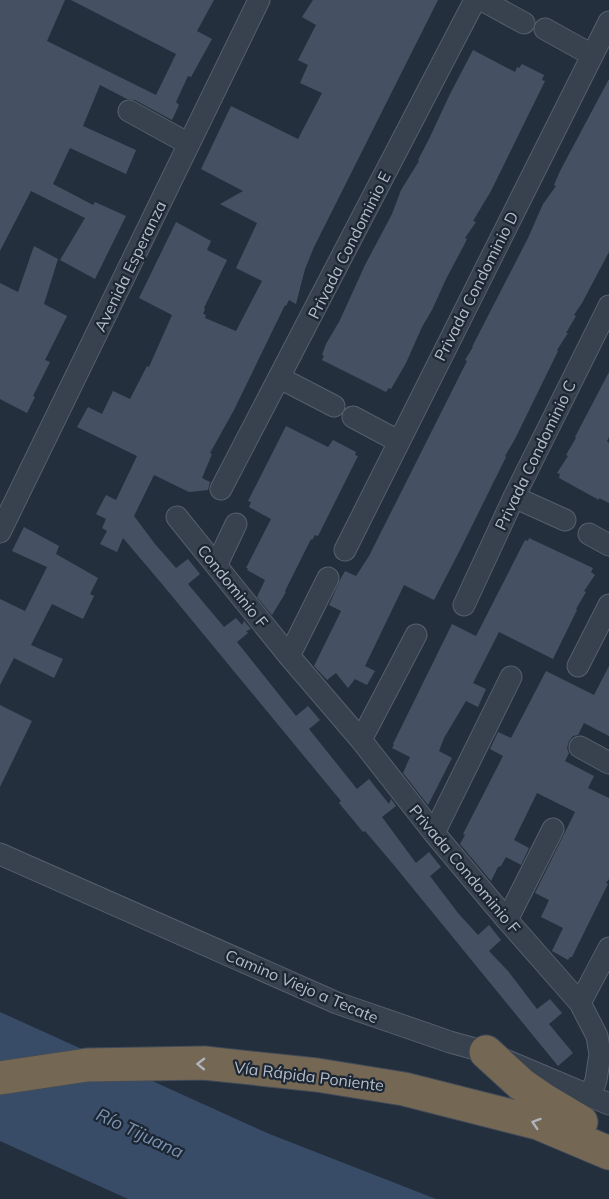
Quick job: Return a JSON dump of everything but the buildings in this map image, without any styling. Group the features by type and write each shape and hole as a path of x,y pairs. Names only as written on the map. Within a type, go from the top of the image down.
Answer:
{"highway":[{"path":"486,1052 521,1084 609,1138"},
{"name":"Vía Rápida Poniente","path":"0,1078 87,1065 204,1064 317,1075 404,1089 538,1123 609,1154"}],"street":[{"name":"Avenida Esperanza","path":"0,532 259,0"},
{"name":"Privada Condominio E","path":"221,489 475,0"},
{"path":"482,0 524,23"},
{"name":"Privada Condominio D","path":"345,550 609,22"},
{"path":"545,29 592,55"},
{"path":"129,111 189,144"},
{"name":"Privada Condominio C","path":"464,605 514,497 609,306"},
{"path":"280,378 334,406"},
{"path":"353,417 399,441"},
{"path":"514,497 565,520"},
{"name":"Condominio F","path":"177,516 289,656"},
{"path":"217,564 236,524"},
{"path":"589,534 609,544"},
{"path":"289,656 328,578"},
{"path":"578,666 609,605"},
{"path":"360,740 416,635"},
{"name":"Privada Condominio F","path":"289,656 434,833 580,1003 597,1036 600,1054 596,1080 600,1101"},
{"path":"434,833 511,677"},
{"path":"580,747 609,763"},
{"path":"507,920 554,829"},
{"name":"Camino Viejo a Tecate","path":"0,854 337,1004 486,1052 600,1101"},
{"path":"580,1003 609,948"}],"water":[{"name":"Río Tijuana","path":"0,1012 267,1133 436,1199 128,1199 0,1141"}]}
